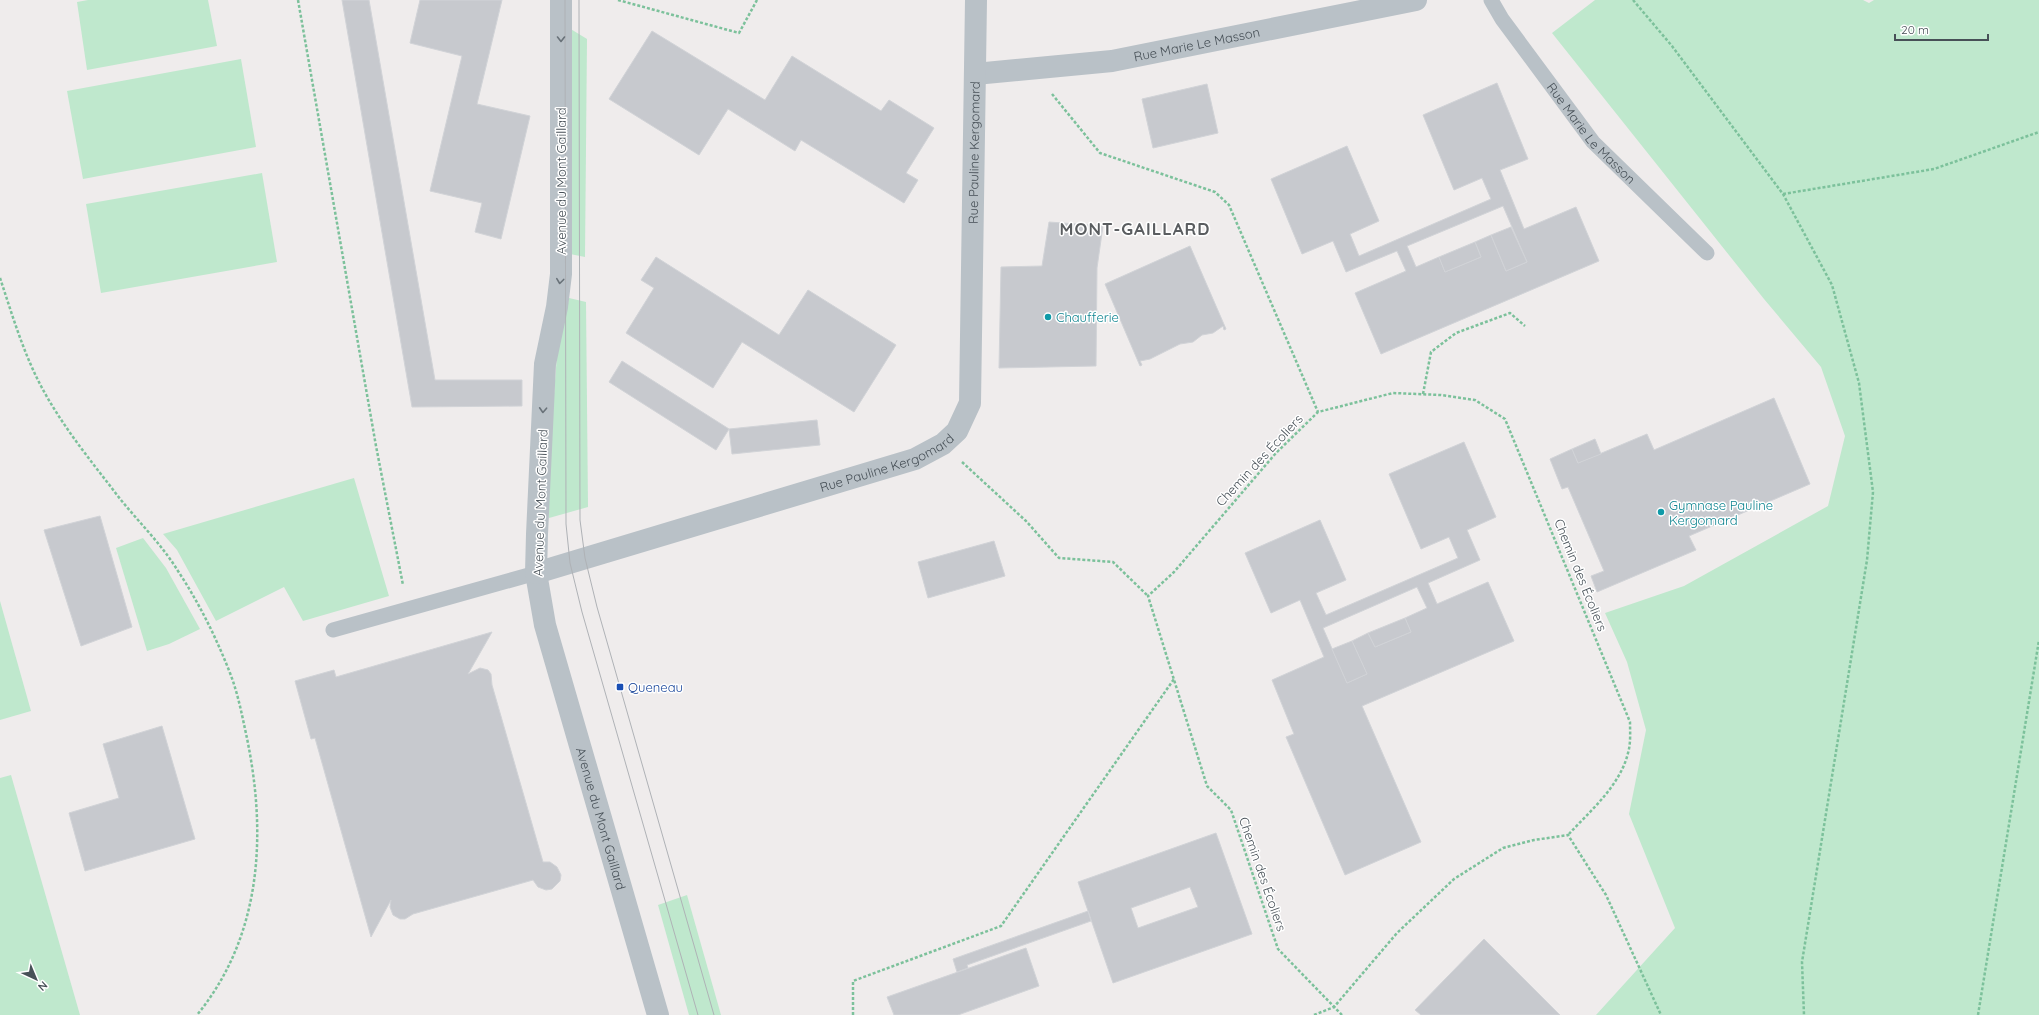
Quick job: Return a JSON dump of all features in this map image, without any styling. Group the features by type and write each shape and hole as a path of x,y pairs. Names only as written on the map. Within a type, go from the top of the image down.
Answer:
{"street":[{"name":"Avenue du Mont Gaillard","path":"561,0 561,274 557,308 545,364 536,573 545,624 658,1015"},
{"name":"Rue Pauline Kergomard","path":"536,573 915,459 943,444 957,431 970,403 976,0"},
{"name":"Rue Marie Le Masson","path":"975,74 1112,61 1416,0"}],"lane":[{"name":"Rue Marie Le Masson","path":"1492,0 1502,19 1593,142 1707,253"},
{"path":"333,630 536,573"}],"path":[{"path":"298,0 376,446 408,609"},
{"path":"618,0 739,33 756,0"},
{"path":"1633,0 1672,46 1783,194 1832,285 1859,383 1872,492 1867,560 1802,962 1804,1015"},
{"path":"1031,68 1100,153 1215,192 1229,205 1318,412"},
{"path":"1783,194 1934,170 2039,132"},
{"path":"0,278 16,329 41,386 71,433 108,483 150,532 178,570 209,624 231,675 240,706 250,752 258,808 258,861 248,913 233,958 209,1000 197,1015"},
{"path":"1423,394 1431,352 1456,333 1510,313 1525,326"},
{"name":"Chemin des Écoliers","path":"1342,1015 1278,949 1231,810 1207,786 1148,596 1174,572 1276,453 1318,412 1393,392 1441,394 1475,400 1505,419 1630,722 1628,752 1618,777 1568,835"},
{"path":"943,444 1026,521 1060,558 1113,562 1148,596"},
{"path":"1978,1015 2039,640"},
{"path":"853,1015 853,981 1001,926 1174,679"},
{"path":"1314,1015 1334,1008 1397,933 1454,879 1503,848 1534,840 1568,835 1606,895 1661,1015"}],"green space":[{"path":"88,0 208,0 217,46 87,70 77,2"},
{"path":"1595,0 1863,0 1869,3 1874,0 2039,0 2039,1015 1596,1015 1675,928 1629,814 1646,730 1627,662 1605,613 1684,586 1828,506 1845,436 1821,367 1764,299 1552,33"},
{"path":"569,28 587,39 585,257 570,254"},
{"path":"241,59 256,147 83,179 67,91"},
{"path":"262,173 277,262 101,293 86,204"},
{"path":"569,298 586,302 588,507 549,518 548,473 557,355"},
{"path":"354,478 389,596 303,621 284,587 216,621 177,550 163,534"},
{"path":"143,538 166,568 200,629 169,644 147,651 116,548"},
{"path":"0,601 31,711 0,720"},
{"path":"11,775 80,1015 0,1015 0,778"},
{"path":"687,895 721,1015 689,1015 658,905"}],"building":[{"path":"342,0 369,0 435,380 522,380 522,406 412,407"},
{"path":"420,0 502,0 477,104 530,116 501,239 475,232 482,203 430,191 462,56 410,43"},
{"path":"652,31 765,100 792,56 881,111 889,100 934,128 906,173 918,180 904,203 801,140 795,151 728,109 699,155 609,99"},
{"path":"1497,83 1528,159 1500,170 1524,229 1576,207 1599,261 1381,354 1355,293 1406,271 1397,251 1346,272 1333,241 1302,254 1271,179 1347,146 1379,221 1350,234 1359,256 1491,199 1482,178 1454,190 1423,115","holes":["1503,206 1527,262 1506,271 1491,235 1475,242 1481,257 1445,272 1439,257 1416,267 1407,246"]},
{"path":"1207,84 1218,133 1153,148 1142,99"},
{"name":"Chaufferie","path":"1049,222 1103,226 1097,268 1096,366 999,368 1001,267 1042,266"},
{"path":"1511,227 1527,262 1506,271 1491,235"},
{"path":"1475,242 1481,257 1445,272 1439,257"},
{"path":"1190,246 1226,329 1224,330 1223,326 1213,333 1202,335 1193,342 1180,344 1150,359 1140,361 1142,365 1140,366 1105,284"},
{"path":"656,257 779,335 808,290 896,345 854,412 742,342 713,388 626,333 654,288 641,280"},
{"path":"622,361 729,429 716,450 609,382"},
{"name":"Gymnase Pauline Kergomard","path":"1774,398 1810,484 1689,536 1696,550 1597,592 1591,576 1604,571 1568,487 1562,489 1550,459 1572,449 1578,463 1647,434 1654,450"},
{"path":"817,420 820,445 732,454 729,429"},
{"path":"1595,439 1601,454 1578,463 1572,449"},
{"path":"1464,442 1496,517 1467,530 1480,560 1428,583 1437,604 1488,582 1514,641 1362,706 1421,842 1345,875 1286,737 1294,734 1272,680 1324,657 1300,600 1271,613 1245,553 1320,520 1346,580 1316,593 1326,615 1458,558 1449,537 1421,549 1389,474","holes":["1417,587 1427,608 1405,618 1411,632 1375,647 1368,633 1352,641 1367,674 1347,683 1323,628"]},
{"path":"100,516 132,627 81,646 44,530"},
{"path":"994,541 1005,576 928,598 918,562"},
{"path":"1405,618 1411,632 1375,647 1368,633"},
{"path":"492,632 468,674 480,668 488,670 491,674 492,685 543,862 550,862 557,867 561,875 560,881 552,889 546,890 538,887 533,880 413,914 405,919 400,919 393,915 390,907 391,900 371,937 315,738 311,739 295,681 334,670 336,677"},
{"path":"1352,641 1367,674 1347,683 1332,649"},
{"path":"162,726 195,839 85,871 69,813 119,798 103,744"},
{"path":"1216,833 1252,934 1113,983 1078,882","holes":["1190,887 1198,907 1138,928 1131,908"]},
{"path":"1088,911 1091,921 967,965 968,968 957,972 953,959"},
{"path":"1484,939 1560,1015 1421,1015 1415,1010"},
{"path":"1026,948 1039,986 958,1015 894,1015 887,997"}],"tram line":[{"path":"565,0 566,524 570,563 582,612 698,1015"},
{"path":"579,0 580,520 585,558 597,607 714,1015"}],"place":[{"name":"Chaufferie","path":"1048,317"},
{"name":"Gymnase Pauline Kergomard","path":"1661,512"},
{"name":"Queneau","path":"620,687"}],"district":[{"name":"MONT-GAILLARD","path":"1135,229"}]}
